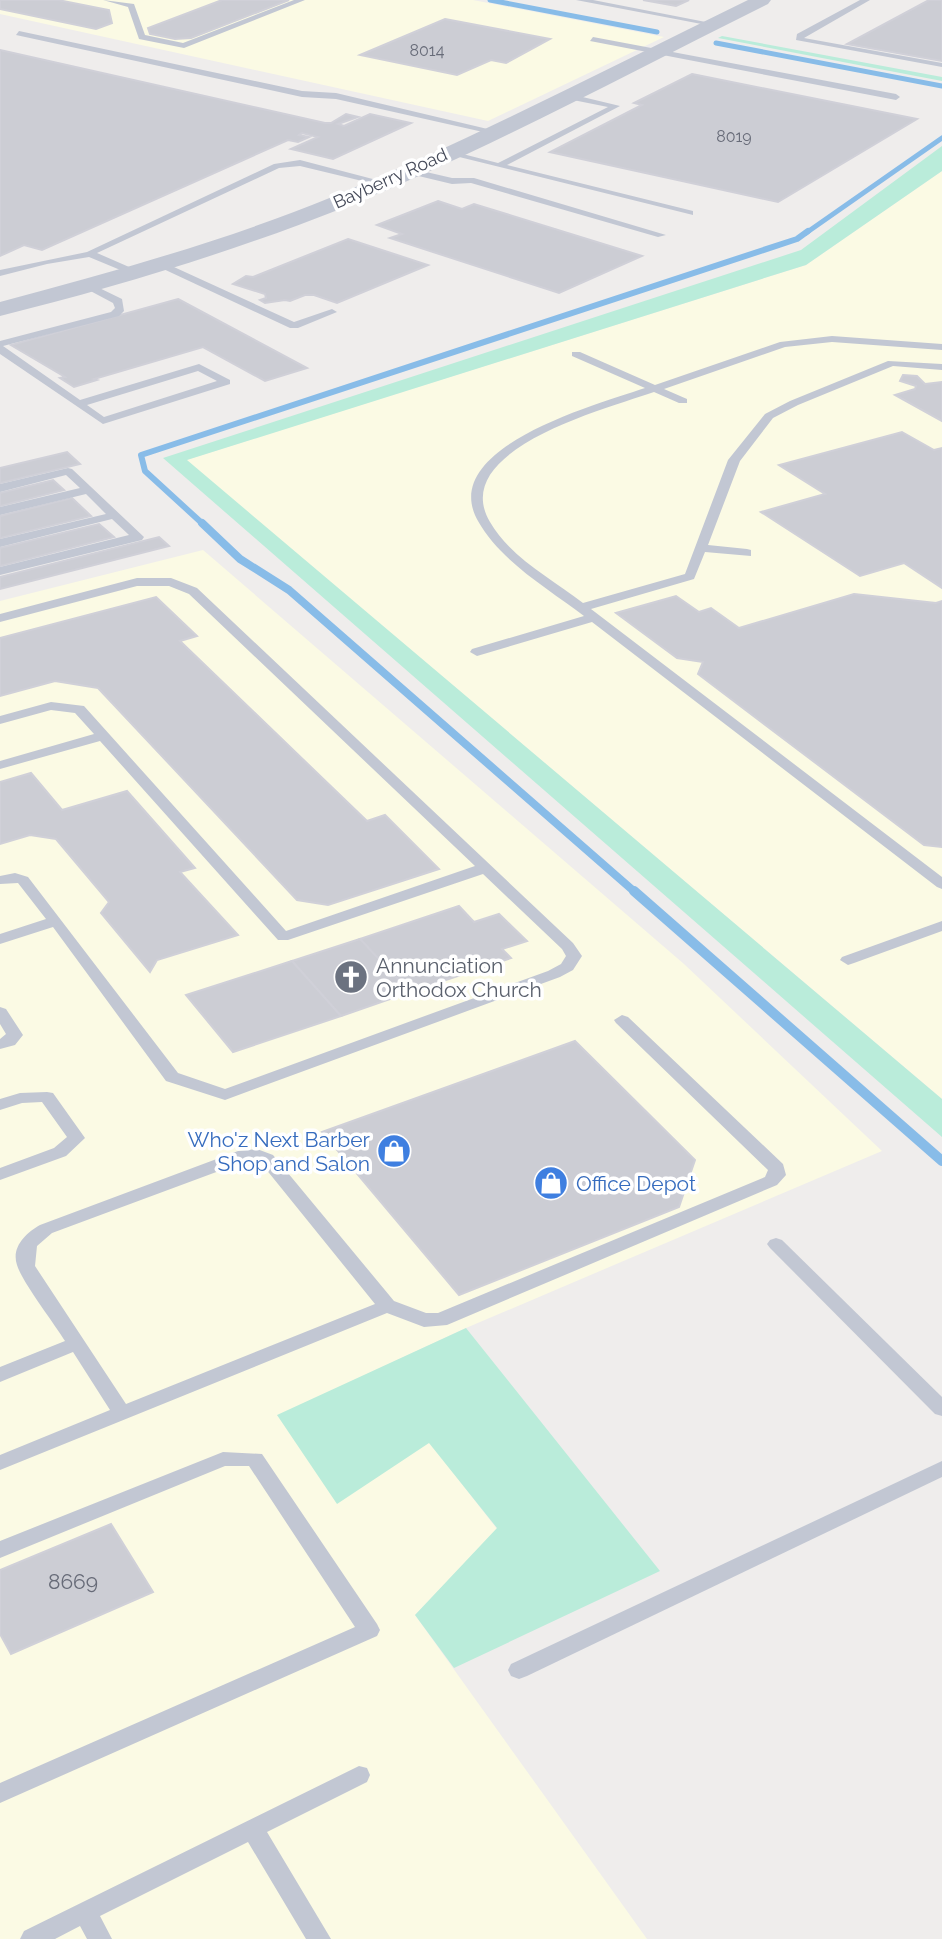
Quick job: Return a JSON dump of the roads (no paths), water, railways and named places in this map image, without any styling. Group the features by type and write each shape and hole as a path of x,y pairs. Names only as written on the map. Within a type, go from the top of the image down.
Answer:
{"street":[{"name":"Bayberry Road","path":"0,309 160,264 303,215 383,183 762,0"}],"lane":[{"path":"107,0 131,6 142,37 184,46 301,0"},
{"path":"580,0 712,24"},
{"path":"866,0 800,36 800,40 942,65"},
{"path":"19,33 302,94 336,96 492,131"},
{"path":"593,39 896,97"},
{"path":"501,165 615,106 566,96"},
{"path":"447,152 690,213"},
{"path":"0,273 90,254 97,248 277,166 300,163 383,183"},
{"path":"409,171 452,181 471,180 661,235"},
{"path":"90,254 133,272"},
{"path":"160,264 294,326 332,312"},
{"path":"0,347 115,314 120,309 118,301 87,285"},
{"path":"942,347 808,340 760,350 564,420 513,446 490,468 478,493 479,511 489,530 507,551 942,884"},
{"path":"0,347 78,404 103,421 226,382 199,368 78,404"},
{"path":"576,354 683,401"},
{"path":"580,608 690,576 734,460 769,416 892,363 942,367"},
{"path":"0,488 68,471 138,537 0,571"},
{"path":"0,511 88,490"},
{"path":"0,543 115,515"},
{"path":"701,548 747,553"},
{"path":"0,618 137,582 153,580 183,585 485,867 568,946 574,956 567,967 554,974 225,1095 172,1077 23,880 4,879"},
{"path":"477,652 593,618"},
{"path":"0,720 64,705 79,709 283,937 485,867"},
{"path":"0,765 103,736"},
{"path":"0,939 56,921"},
{"path":"848,960 942,926"},
{"path":"0,1012 15,1035 0,1045"},
{"path":"122,1413 26,1266 24,1252 32,1238 46,1229 244,1155 257,1155 267,1159 387,1306 424,1321 439,1320 771,1181 777,1175 777,1168 622,1020"},
{"path":"0,1105 20,1098 47,1097 76,1138 60,1152 0,1174"},
{"path":"775,1244 942,1409"},
{"path":"0,1463 387,1306"},
{"path":"0,1375 77,1343"},
{"path":"0,1550 223,1459 255,1459 369,1630 0,1793"},
{"path":"519,1670 942,1468"},
{"path":"32,1939 359,1774"},
{"path":"253,1829 319,1939"},
{"path":"85,1912 100,1939"}],"waterway":[{"path":"490,0 657,32"},
{"path":"716,43 942,86"},
{"path":"806,233 942,138"},
{"path":"204,525 145,471 141,455 797,239 808,231"},
{"path":"202,523 240,559 289,590 636,893"},
{"path":"634,891 942,1161"}],"place":[{"name":"Annunciation Orthodox Church","path":"351,977"},
{"name":"Who'z Next Barber Shop and Salon","path":"394,1151"},
{"name":"Office Depot","path":"551,1183"}]}
